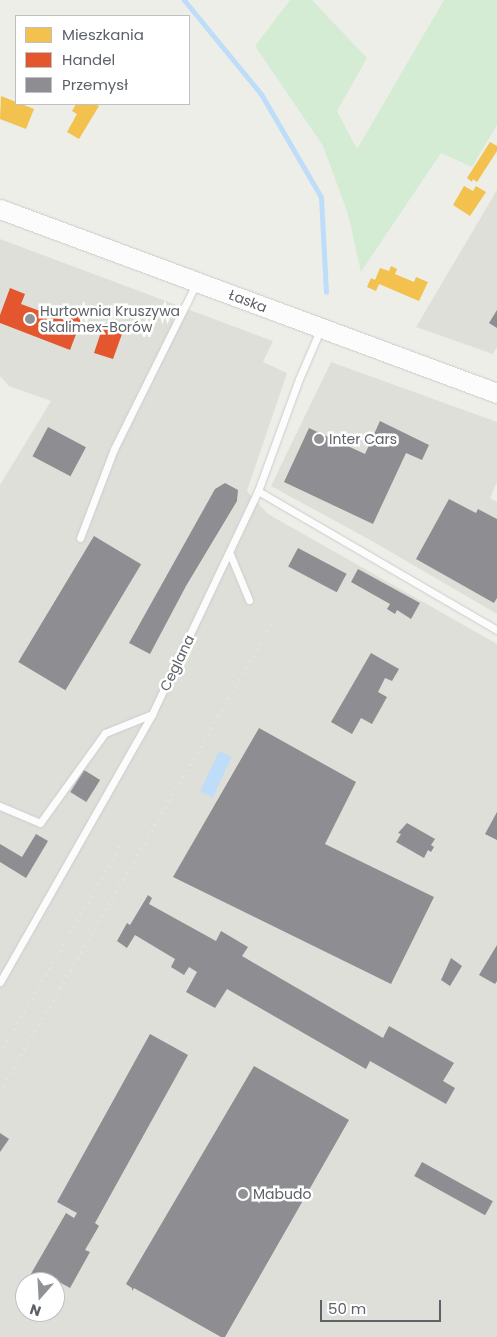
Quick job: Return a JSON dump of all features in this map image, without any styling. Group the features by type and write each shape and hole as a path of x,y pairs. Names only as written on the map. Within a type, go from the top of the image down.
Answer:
{"main road":[{"name":"Łaska","path":"0,210 497,393"}],"lane":[{"path":"80,538 114,449 198,282"},
{"name":"Ceglana","path":"0,982 152,714 230,554 258,491 321,328"},
{"path":"258,491 497,630"},
{"path":"230,554 249,600"},
{"path":"0,806 40,823 106,733 152,714"}],"shaded area":[{"path":"497,190 497,347 493,354 416,327"},
{"path":"0,239 273,341 263,362 287,373 247,491 268,514 497,644 497,1337 0,1337 0,485 51,401 9,386 0,376"},
{"path":"331,362 497,422 497,482 490,498 497,502 497,614 372,541 271,486"}],"green space":[{"path":"290,0 312,0 367,58 337,111 357,149 444,0 497,0 497,125 472,167 441,153 361,272 348,214 323,146 255,46"}],"water":[{"path":"219,751 232,757 213,798 200,792"}],"building: Mieszkania":[{"path":"1,96 15,102 15,105 24,105 34,109 26,129 0,119"},
{"path":"75,105 99,106 79,139 67,132 77,114 72,111"},
{"path":"490,142 497,146 497,151 477,182 473,179 472,182 467,178"},
{"path":"464,186 473,191 476,186 486,192 470,216 453,205"},
{"path":"391,266 397,269 395,274 414,282 416,277 428,282 419,301 379,284 376,291 367,287 371,278 375,280 380,268 389,271"}],"building: Handel":[{"name":"Hurtownia Kruszywa Skalimex-Borów","path":"10,288 25,294 21,304 67,321 71,311 83,316 70,350 0,323 0,315"},
{"path":"104,323 120,328 122,334 113,359 94,353"}],"building: Przemysł":[{"path":"497,310 497,328 489,323"},
{"path":"380,421 429,445 422,460 406,453 373,524 284,482 309,428 365,454"},
{"path":"48,427 86,447 70,476 33,456"},
{"path":"225,483 238,490 237,501 186,586 150,654 129,643 215,489"},
{"path":"449,499 476,513 478,509 497,519 497,598 494,603 416,559"},
{"path":"94,536 141,564 65,690 18,662"},
{"path":"298,548 347,574 337,592 288,567"},
{"path":"358,569 420,603 411,619 397,610 395,614 387,609 390,604 351,582"},
{"path":"371,653 399,669 392,681 385,678 378,692 387,697 372,724 361,718 352,734 331,722"},
{"path":"259,728 356,782 325,844 434,897 391,984 173,877"},
{"path":"84,770 100,780 86,802 70,792"},
{"path":"497,812 497,840 485,834"},
{"path":"407,823 435,839 431,845 434,847 431,852 428,850 424,858 396,842 401,834 398,833"},
{"path":"36,834 48,841 26,878 0,862 0,844 22,857"},
{"path":"148,895 152,898 149,904 216,941 221,931 248,947 242,956 383,1038 389,1026 454,1063 443,1081 455,1088 446,1104 370,1061 366,1069 227,989 215,1008 186,992 197,972 189,967 184,975 171,967 175,959 135,935 127,948 117,941 127,923 130,925"},
{"path":"497,945 497,981 495,984 479,975"},
{"path":"451,958 462,966 450,986 441,980"},
{"path":"150,1034 188,1055 95,1223 99,1226 85,1250 90,1252 70,1288 65,1285 65,1272 32,1272 66,1213 74,1218 77,1213 57,1202"},
{"name":"Mabudo","path":"254,1066 349,1120 225,1337 221,1337 134,1288 132,1291 132,1288 126,1284"},
{"path":"0,1133 9,1139 0,1152"},
{"path":"422,1162 493,1201 485,1215 414,1176"}],"waterway":[{"path":"184,0 261,94 321,197 326,292"}],"railway":[{"path":"0,1092 272,624"},
{"path":"0,1054 123,842"}],"place":[{"name":"Hurtownia Kruszywa Skalimex-Borów","path":"30,319"},
{"name":"Inter Cars","path":"319,439"},
{"name":"Mabudo","path":"243,1194"}]}
